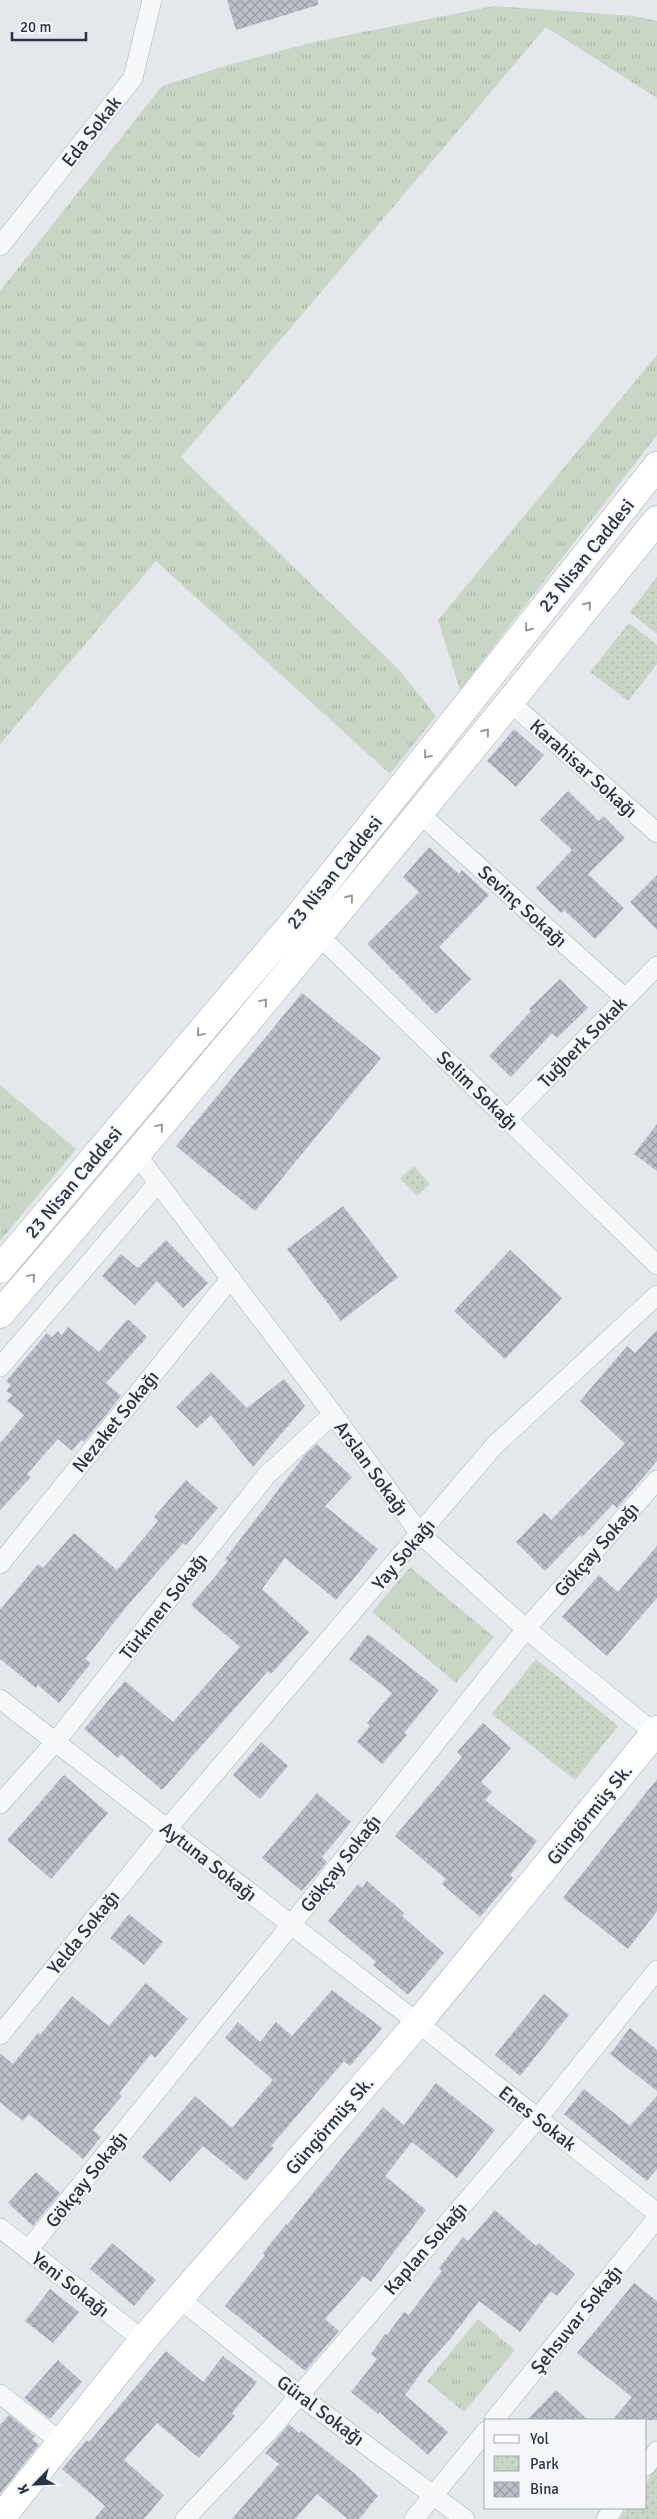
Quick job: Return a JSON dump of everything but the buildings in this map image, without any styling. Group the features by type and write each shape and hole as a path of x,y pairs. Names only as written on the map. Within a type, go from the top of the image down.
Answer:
{"street":[{"name":"Eda Sokak","path":"0,246 133,78 152,0"},
{"name":"23 Nisan Caddesi","path":"0,1269 299,916 657,466"},
{"name":"23 Nisan Caddesi","path":"0,1314 137,1155 420,814 657,520"},
{"name":"Karahisar Sokağı","path":"510,702 657,833"},
{"name":"Sevinç Sokağı","path":"420,814 625,998"},
{"name":"Selim Sokağı","path":"299,916 657,1265"},
{"name":"Tuğberk Sokak","path":"507,1119 657,966"},
{"name":"Arslan Sokağı","path":"137,1155 333,1414 420,1534 526,1629 656,1733"},
{"path":"0,1368 158,1183"},
{"name":"Nezaket Sokağı","path":"0,1564 231,1278"},
{"name":"Yay Sokağı","path":"167,1829 495,1445 657,1295"},
{"name":"Türkmen Sokağı","path":"0,1804 56,1741 266,1476 333,1414"},
{"name":"Gökçay Sokağı","path":"28,2250 292,1925 526,1629 657,1480"},
{"name":"Aytuna Sokağı","path":"0,1699 418,2023"},
{"name":"Güngörmüş Sk.","path":"0,2519 143,2340 418,2023 656,1733"},
{"name":"Yelda Sokağı","path":"0,2035 167,1829"},
{"name":"Kaplan Sokağı","path":"185,2519 266,2434 538,2118 657,1970"},
{"name":"Enes Sokak","path":"418,2023 657,2213"},
{"name":"Şehsuvar Sokağı","path":"495,2419 657,2218"},
{"name":"Yeni Sokağı","path":"0,2228 143,2340"},
{"name":"Güral Sokağı","path":"180,2299 299,2395 465,2519"},
{"path":"0,2394 62,2443"},
{"path":"414,2519 484,2433"},
{"path":"647,2465 657,2451"}],"green space":[{"path":"494,6 634,16 657,21 657,98 546,27 181,457 400,671 436,716 390,774 156,561 0,744 0,291 162,86 228,65 314,42"},
{"path":"657,355 657,435 460,690 438,620"},
{"path":"657,577 657,634 630,612"},
{"path":"629,623 657,645 657,664 628,701 590,672"},
{"path":"0,1085 76,1149 0,1241"},
{"path":"414,1166 430,1184 417,1196 400,1178"},
{"path":"410,1567 494,1637 456,1683 372,1612"},
{"path":"536,1659 618,1726 575,1780 492,1714"},
{"path":"478,2319 515,2350 464,2412 427,2381"},
{"path":"657,2466 657,2519 619,2519 626,2509 647,2509 647,2481"}]}
